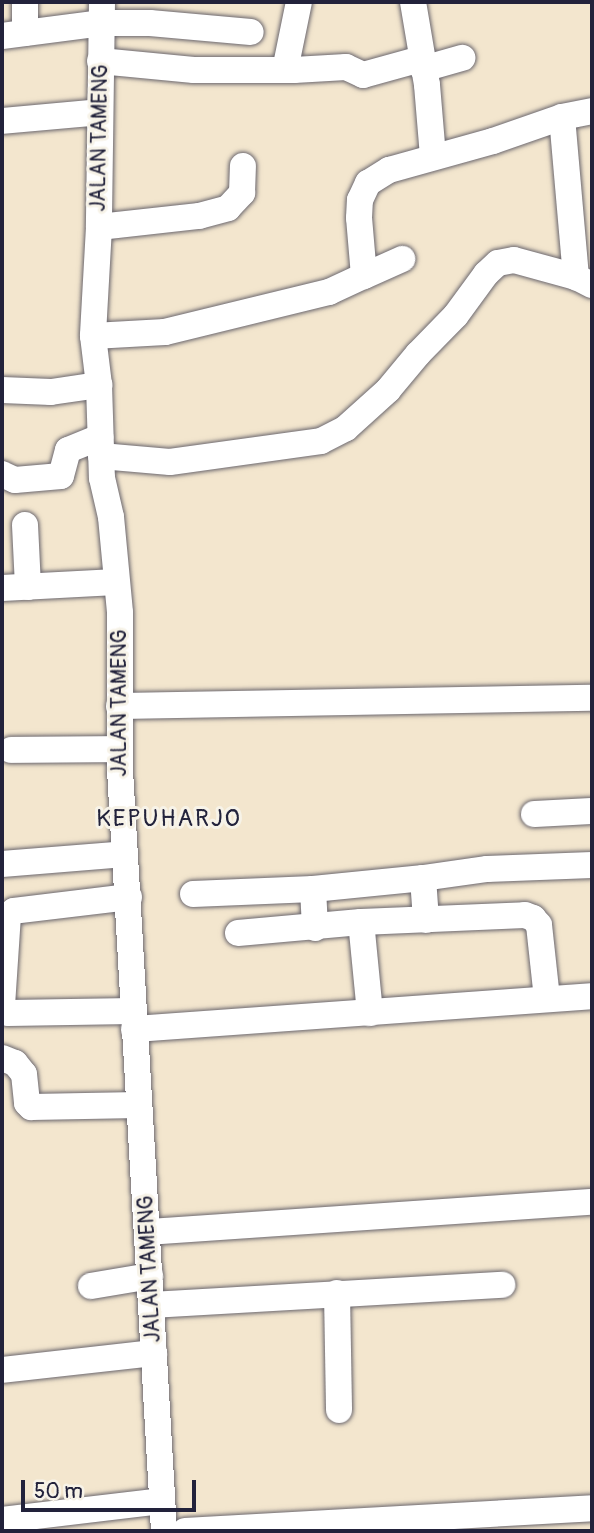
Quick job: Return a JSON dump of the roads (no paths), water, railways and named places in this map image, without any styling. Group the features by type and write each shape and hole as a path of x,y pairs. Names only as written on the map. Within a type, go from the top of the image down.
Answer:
{"street":[{"path":"13,35 25,2"},
{"path":"285,70 299,2"},
{"path":"413,2 433,156"},
{"path":"13,35 102,13 150,23 251,32"},
{"name":"JALAN TAMENG","path":"102,13 99,227 93,336 99,385 101,447 111,517 121,661 119,749 164,1531"},
{"path":"100,61 194,70 346,67 357,74 372,75 462,58"},
{"path":"364,276 359,218 363,190 368,183 388,170 493,141 562,117 592,111"},
{"path":"2,121 100,112"},
{"path":"2,474 15,480 61,476 68,450 101,447 170,462 321,441 346,428 388,390 418,354 456,316 486,274 498,263 514,260 584,281 562,117"},
{"path":"99,227 199,216 228,208 242,193 243,166"},
{"path":"93,336 170,331 304,299 402,259"},
{"path":"2,390 51,392 99,385"},
{"path":"25,525 15,588 116,582"},
{"path":"119,706 592,698"},
{"path":"11,750 119,749"},
{"path":"534,814 592,810"},
{"path":"2,864 125,854"},
{"path":"193,894 313,890 487,869 592,865"},
{"path":"423,878 426,920"},
{"path":"313,890 315,928"},
{"path":"129,897 13,911 8,915 2,1006 8,1013 134,1020 370,1013 592,996"},
{"path":"238,933 361,922 525,915 533,918 539,925 547,999"},
{"path":"361,922 370,1013"},
{"path":"2,1058 15,1063 24,1074 27,1103 31,1107 139,1105"},
{"path":"148,1233 592,1202"},
{"path":"91,1286 150,1276"},
{"path":"151,1305 502,1285"},
{"path":"337,1293 339,1410"},
{"path":"2,1370 154,1353"},
{"path":"2,1520 161,1501"},
{"path":"185,1531 592,1508"}],"district":[{"name":"KEPUHARJO","path":"169,819"}]}
